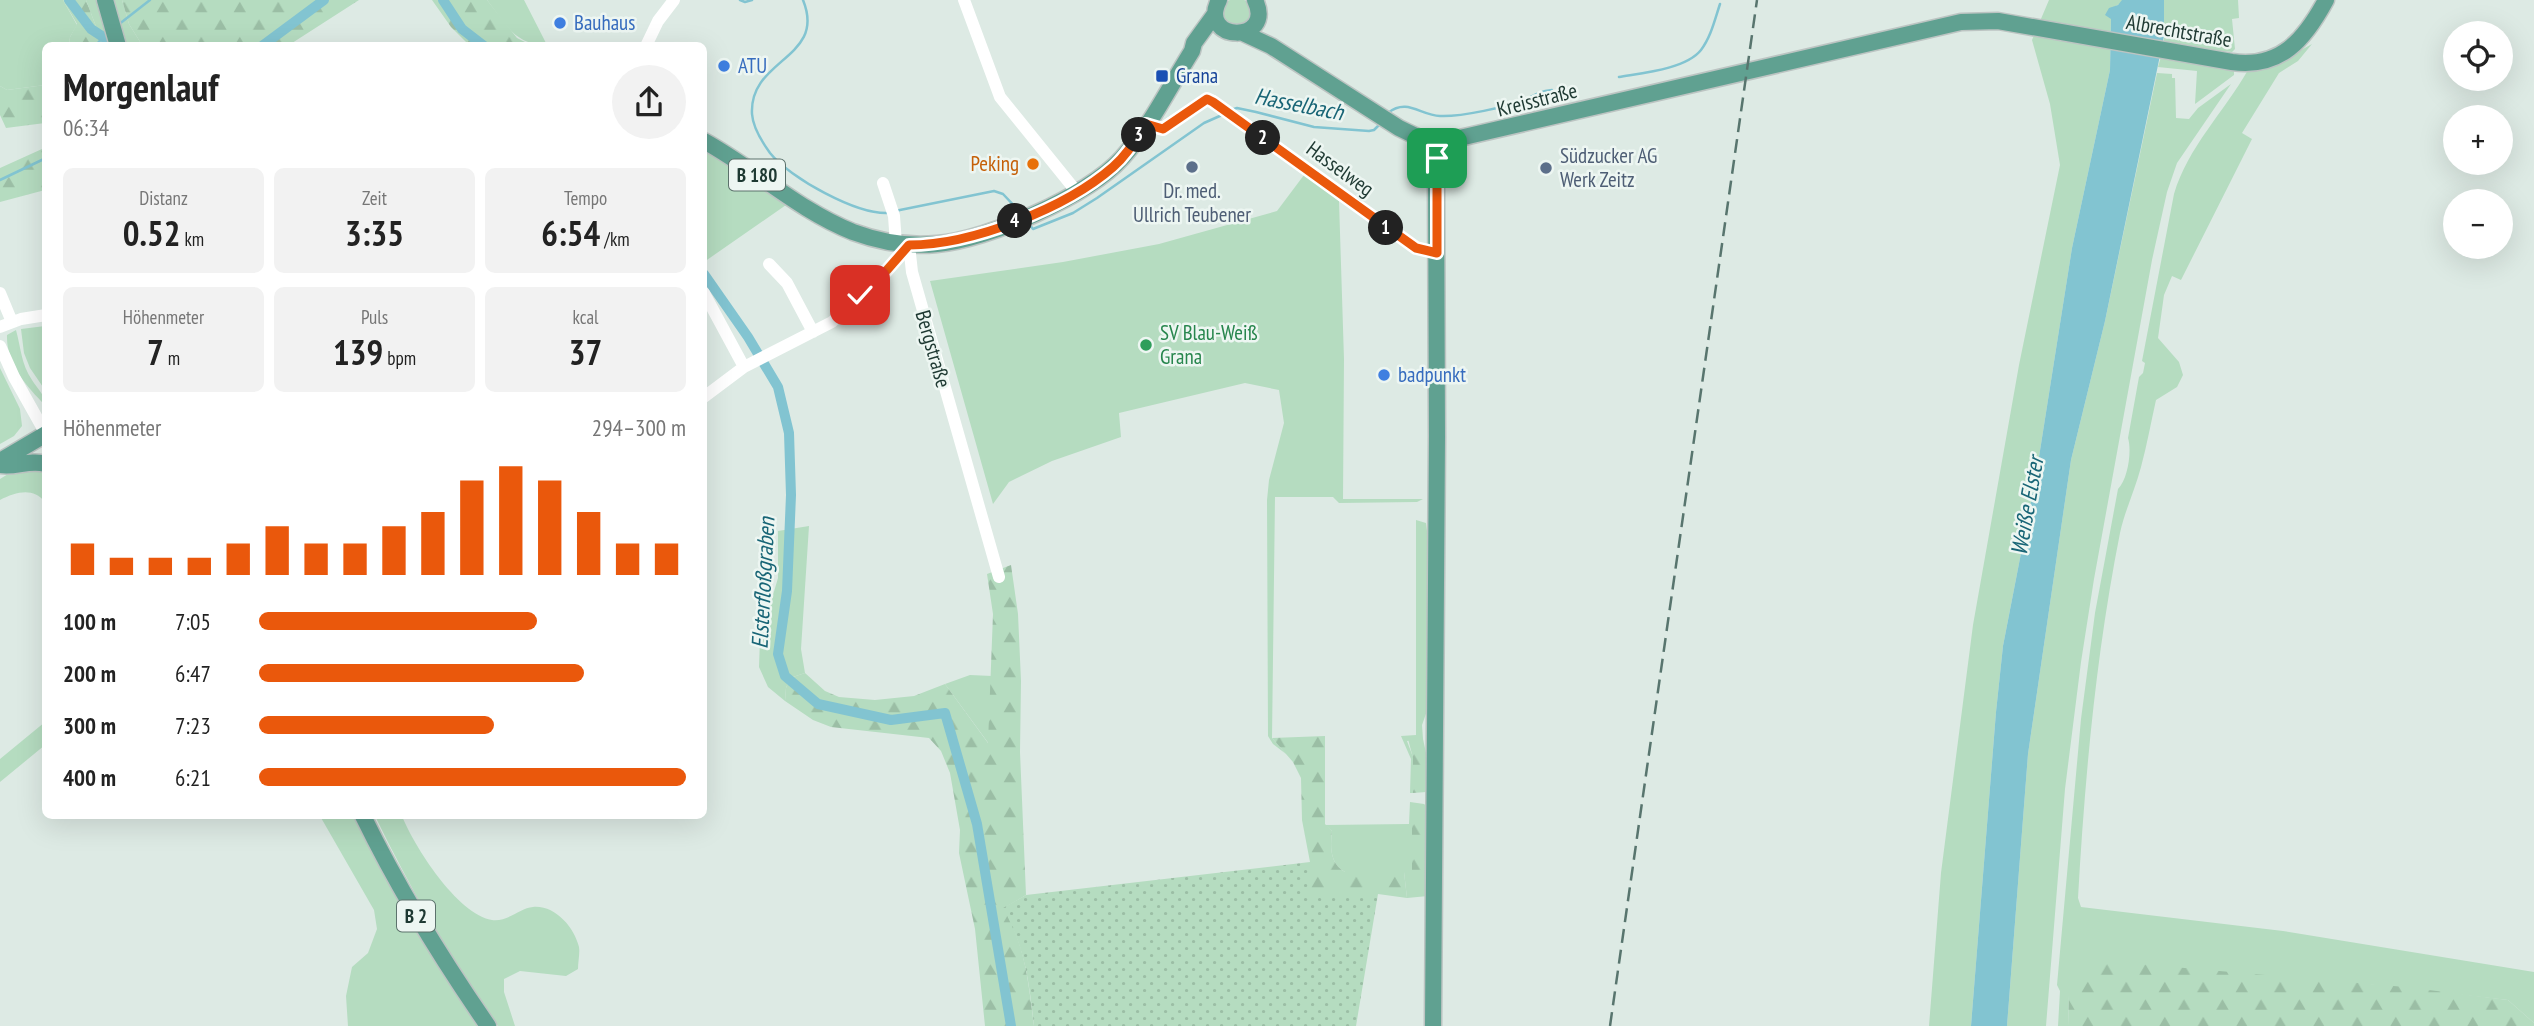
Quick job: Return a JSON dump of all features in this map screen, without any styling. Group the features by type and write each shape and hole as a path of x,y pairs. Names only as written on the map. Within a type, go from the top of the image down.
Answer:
{"main road":[{"path":"105,0 117,42"},
{"name":"Albrechtstraße","path":"1712,80 1961,22 1984,20 2232,62 2262,61 2292,48 2308,31 2326,0"},
{"path":"1217,4 1219,25 1271,47 1412,135 1438,143 1433,1026"},
{"name":"B 180","path":"707,143 821,217 853,232 903,244 952,242 1034,214 1114,166 1149,125 1217,4"},
{"path":"1236,32 1252,27 1257,6"},
{"path":"1257,6 1271,47"},
{"name":"B 180","path":"1192,51 1211,38 1236,32"},
{"name":"Kreisstraße","path":"1438,143 1712,80"},
{"path":"0,463 42,437"},
{"path":"0,463 9,467 29,461 42,463"},
{"name":"B 2","path":"365,819 406,900 488,1026"}],"street":[{"path":"648,42 658,21 674,0"},
{"path":"964,0 1000,97 1076,191"},
{"name":"Hasselweg","path":"1149,125 1161,129 1169,126 1207,99 1416,248 1437,253"},
{"name":"Bergstraße","path":"883,183 912,272 999,577"},
{"path":"707,395 755,361 832,322 887,270 903,244"},
{"path":"769,264 787,283 813,332"},
{"path":"0,293 6,324 42,316"},
{"path":"707,297 755,361"},
{"path":"0,346 42,427"}],"green space":[{"path":"1232,-1 1242,-1 1250,7 1250,17 1242,25 1232,25 1224,17 1224,7"},
{"path":"0,0 63,0 77,25 69,42 42,42 42,85 7,90 0,86"},
{"path":"63,0 86,0 102,42 69,42 77,24"},
{"path":"86,0 122,0 129,24 140,42 102,42"},
{"path":"122,0 359,0 294,42 140,42 129,24"},
{"path":"432,0 487,0 517,38 525,42 466,42 451,27"},
{"path":"487,0 524,0 545,42 526,41 506,25"},
{"path":"2049,0 2123,2 2114,7 2111,18 2110,70 2072,248 2036,476 2003,646 1971,1026 1929,1026 1941,873 1973,625 2019,365 2060,165 2050,104 2032,40"},
{"path":"2164,0 2238,0 2239,18 2232,19 2235,49 2232,52 2223,51 2222,54 2164,44"},
{"path":"2312,44 2298,61 2279,73 2242,133 2252,139 2181,280 2172,276 2164,295 2158,338 2179,362 2183,375 2177,387 2156,400 2141,467 2120,533 2104,624 2093,715 2078,898 2081,907 2283,931 2534,972 2534,1023 2508,1000 2366,984 2069,996 2068,1026 2058,1026 2060,991 2057,985 2081,719 2095,613 2118,489 2128,465 2128,438 2139,377 2143,373 2145,363 2142,361 2174,194 2197,145 2248,70 2274,65"},
{"path":"2162,53 2200,65 2204,61 2234,69 2234,75 2195,104 2197,71 2158,67"},
{"path":"2157,73 2172,74 2172,78 2175,78 2176,118 2189,119 2198,108 2231,84 2177,163 2167,192 2152,260 2081,662 2065,789 2046,1026 2007,1026 2028,754 2071,460 2105,321"},
{"path":"42,85 42,123 6,128 0,115 0,86 7,90"},
{"path":"42,149 42,191 0,202 0,168"},
{"path":"707,151 786,205 707,260"},
{"name":"SV Blau-Weiß Grana","path":"1304,175 1339,201 1344,359 1343,499 1423,499 1417,502 1339,503 1333,497 1275,497 1272,738 1286,754 1273,744 1268,736 1267,500 1269,480 1284,423 1279,390 1245,383 1119,413 1121,437 1052,461 1009,482 993,504 930,281 1063,262 1159,244 1277,211"},
{"path":"42,326 42,386 24,353 21,329"},
{"path":"16,330 26,368 42,395 42,402 24,382 14,364 7,335"},
{"path":"0,368 20,409 22,426 14,436 0,444"},
{"path":"13,471 42,471 42,499 35,494 24,492 0,500 0,479"},
{"path":"1416,520 1426,523 1427,531 1428,708 1422,725 1423,739 1407,741 1413,757 1413,793 1410,793 1411,759 1401,736 1416,735"},
{"path":"809,526 801,649 805,673 790,678 785,701 768,687 759,667 760,639 778,578 778,531"},
{"path":"1011,565 1018,614 1026,895 1004,908 1022,952 1034,1026 985,1026 975,929 959,853 960,830 950,773 941,751 929,738 831,727 813,720 785,701 790,678 805,673 825,691 839,697 875,700 914,696 945,684 988,743 993,614 987,574"},
{"path":"970,675 992,676 989,744 945,684"},
{"path":"42,724 42,747 0,782 0,759"},
{"path":"1325,736 1325,824 1332,831 1331,849 1336,864 1345,872 1404,872 1407,898 1378,894 1310,894 1310,862 1302,820 1301,778 1293,762 1272,738"},
{"path":"1408,739 1423,739 1428,762 1426,792 1413,793 1413,758"},
{"path":"1410,802 1428,807 1428,896 1407,898 1404,872 1345,872 1340,869 1332,854 1332,831 1325,825 1409,824"},
{"path":"1412,805 1424,808 1426,814 1426,879 1421,884 1416,883 1412,875"},
{"path":"322,819 359,819 479,1026 348,1026 346,996 352,967 368,953 377,929 374,910"},
{"path":"377,819 403,819 438,877 465,905 479,915 498,920 533,907 541,907 556,914 568,925 576,939 579,949 578,969 566,976 520,971 504,979 504,992 515,1026 498,1026 432,923"},
{"path":"1310,862 1310,894 1378,894 1356,1026 1034,1026 1025,965 1003,908 1026,895"},
{"path":"2093,960 2405,987 2508,1000 2534,1023 2534,1026 2068,1026 2069,996"}],"water":[{"path":"2122,0 2164,0 2164,36 2105,321 2071,460 2028,754 2007,1026 1971,1026 2003,646 2036,476 2072,248 2110,70 2111,19 2105,15 2109,8 2118,5"}],"waterway":[{"name":"Elsterfloßgraben","path":"69,0 91,29 111,42"},
{"name":"Hasselbach","path":"118,25 150,0"},
{"name":"Elsterfloßgraben","path":"267,42 324,0"},
{"name":"Elsterfloßgraben","path":"443,0 462,29 479,42"},
{"name":"Hasselbach","path":"740,0 752,0"},
{"name":"Hasselbach","path":"803,0 808,20 805,35 797,47 762,81 754,95 752,114 756,130 770,153 808,183 860,208 889,213"},
{"name":"Hasselbach","path":"1619,77 1675,66 1694,56 1707,39 1720,4"},
{"name":"Hasselbach","path":"99,42 107,33"},
{"name":"Hasselbach","path":"1388,113 1408,107 1433,115 1459,115 1508,105 1552,90"},
{"name":"Hasselbach","path":"1231,110 1237,108 1314,127 1369,131 1380,124"},
{"name":"Hasselbach","path":"1029,224 1033,229 1073,213 1204,123 1222,115"},
{"name":"Hasselbach","path":"0,180 42,160"},
{"name":"Hasselbach","path":"895,211 994,191 1003,194 1021,213"},
{"name":"Elsterfloßgraben","path":"707,278 748,337 778,387 789,433 791,495 787,591 778,654 785,676 818,704 891,720 945,713 977,824 1011,1026"}],"railway":[{"path":"1610,1026 1757,0"}],"place":[{"name":"Bauhaus","path":"560,23"},
{"name":"ATU","path":"724,66"},
{"name":"Grana","path":"1162,76"},
{"name":"Peking","path":"1033,164"},
{"name":"Dr. med. Ullrich Teubener","path":"1192,167"},
{"name":"Südzucker AG Werk Zeitz","path":"1546,168"},
{"name":"SV Blau-Weiß Grana","path":"1146,345"},
{"name":"badpunkt","path":"1384,375"}],"route":[{"path":"860,295 909,245 964,239 1044,209 1114,166 1123,158 1146,124 1163,129 1207,99 1416,248 1437,253 1437,158"}],"water label":[{"name":"Weiße Elster","path":"2027,506"}]}
